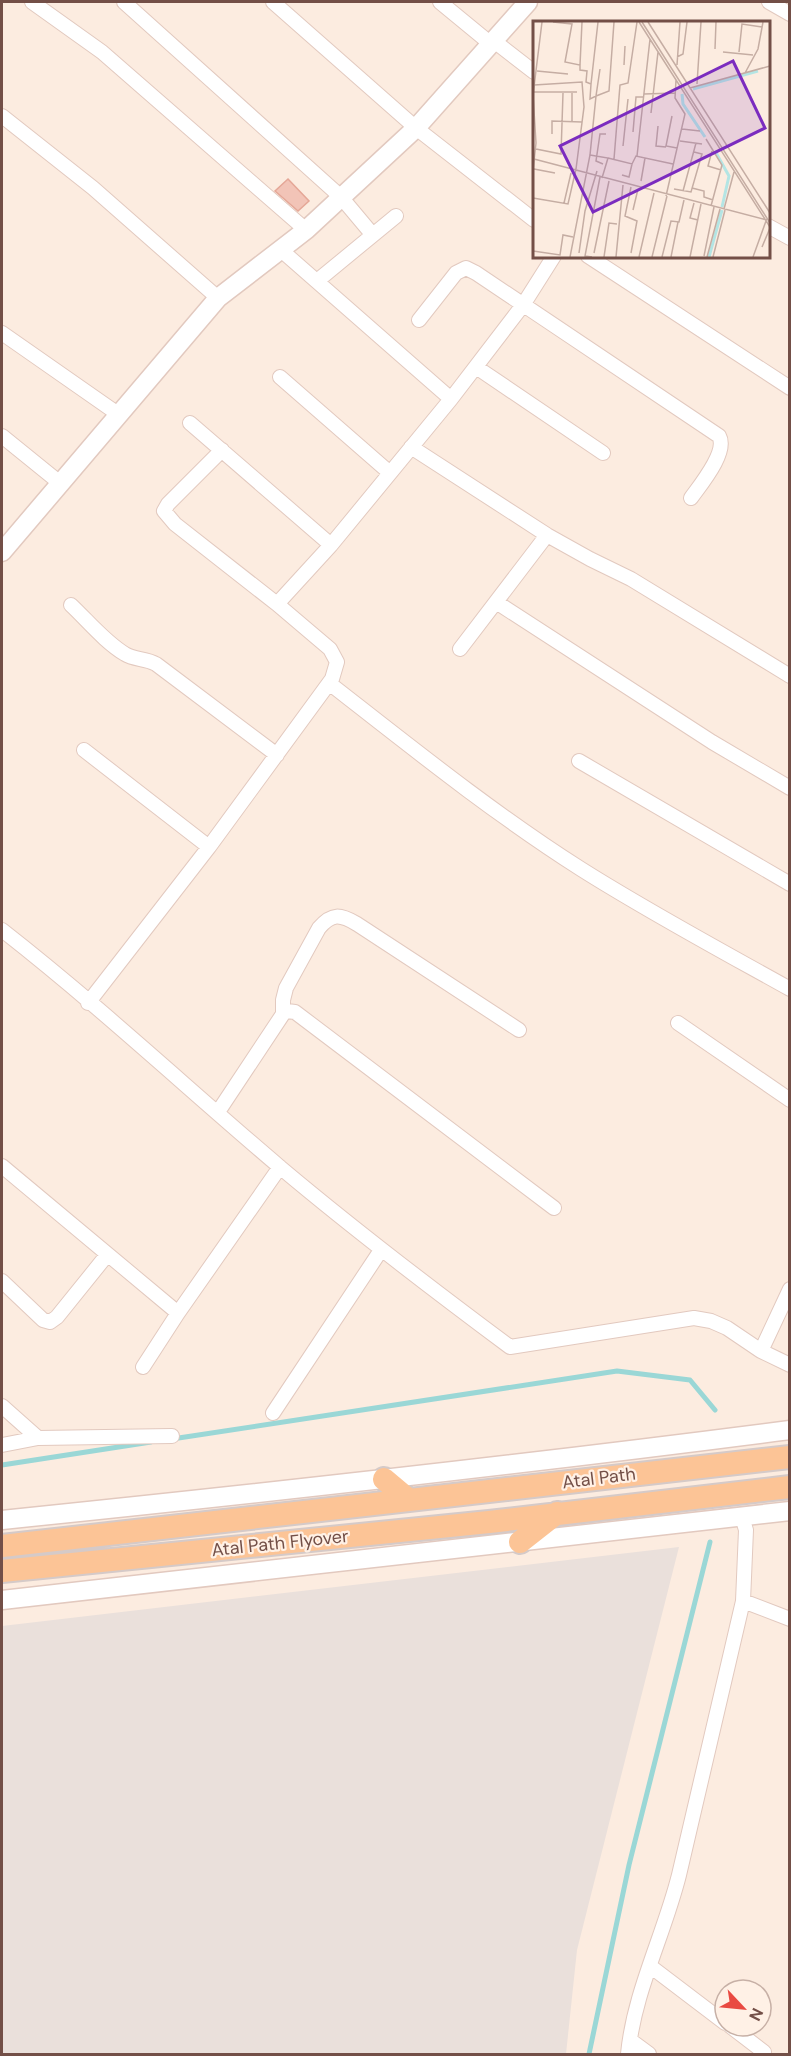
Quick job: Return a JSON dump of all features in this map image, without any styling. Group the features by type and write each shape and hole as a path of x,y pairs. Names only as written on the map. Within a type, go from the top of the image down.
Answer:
{"main road":[{"name":"Atal Path","path":"409,1500 789,1457"},
{"path":"384,1479 409,1500"},
{"name":"Atal Path Flyover","path":"2,1571 489,1522 558,1512 789,1487"},
{"name":"Atal Path Flyover","path":"2,1546 409,1500"},
{"path":"520,1542 558,1512"}],"street":[{"path":"32,2 102,52 306,230"},
{"path":"124,2 341,196 372,234"},
{"path":"273,2 416,128 533,219"},
{"path":"440,2 533,71"},
{"path":"5,541 60,483 218,298 306,230 416,128 528,2"},
{"path":"769,2 789,14"},
{"path":"2,116 93,188 218,298"},
{"path":"317,281 396,216"},
{"path":"770,227 789,238"},
{"path":"281,249 451,399"},
{"path":"277,604 331,545 451,399 523,306 553,258"},
{"path":"591,258 789,388"},
{"path":"419,320 456,273 466,268 476,273 719,436 722,445 718,456 691,498"},
{"path":"2,333 118,414"},
{"path":"476,366 603,453"},
{"path":"280,377 390,473"},
{"path":"190,423 331,545"},
{"path":"2,436 60,483"},
{"path":"411,447 547,535 631,579 789,676"},
{"path":"88,1003 210,847 329,683 335,669 335,656 330,649 175,524 165,511 168,504 222,450"},
{"path":"460,649 547,535"},
{"path":"496,602 712,742 789,788"},
{"path":"71,605 118,649 130,656 156,664 276,755"},
{"path":"329,683 512,823 581,869 789,989"},
{"path":"84,750 210,847"},
{"path":"579,761 789,884"},
{"path":"218,1112 283,1014 286,988 319,928 333,916 341,916 357,924 519,1030"},
{"path":"2,930 49,967 280,1167 381,1250 510,1347 694,1318 711,1321 727,1328 761,1351 789,1365"},
{"path":"283,1014 291,1011 300,1015 554,1208"},
{"path":"678,1023 789,1100"},
{"path":"2,1166 178,1312"},
{"path":"143,1367 178,1312 280,1167"},
{"path":"273,1413 381,1250"},
{"path":"2,1281 43,1320 50,1322 57,1317 107,1255"},
{"path":"761,1351 789,1289"},
{"path":"2,1406 38,1438"},
{"path":"2,1520 614,1453 789,1430"},
{"path":"2,1444 38,1438 172,1436"},
{"path":"2,1600 789,1511"},
{"path":"628,2055 643,1985 670,1910 679,1875 743,1601 746,1530 742,1517"},
{"path":"743,1601 789,1619"},
{"path":"650,1966 713,2013"},
{"path":"746,2038 764,2052"},
{"path":"630,2040 649,2055"}],"shaded area":[{"path":"679,1547 577,1950 566,2054 2,2054 2,1626"}],"building":[{"path":"288,179 309,201 298,211 275,191"}],"waterway":[{"path":"172,1439 617,1371 690,1380 715,1410"},
{"path":"2,1465 151,1442"},
{"path":"589,2054 629,1865 710,1542"}]}
